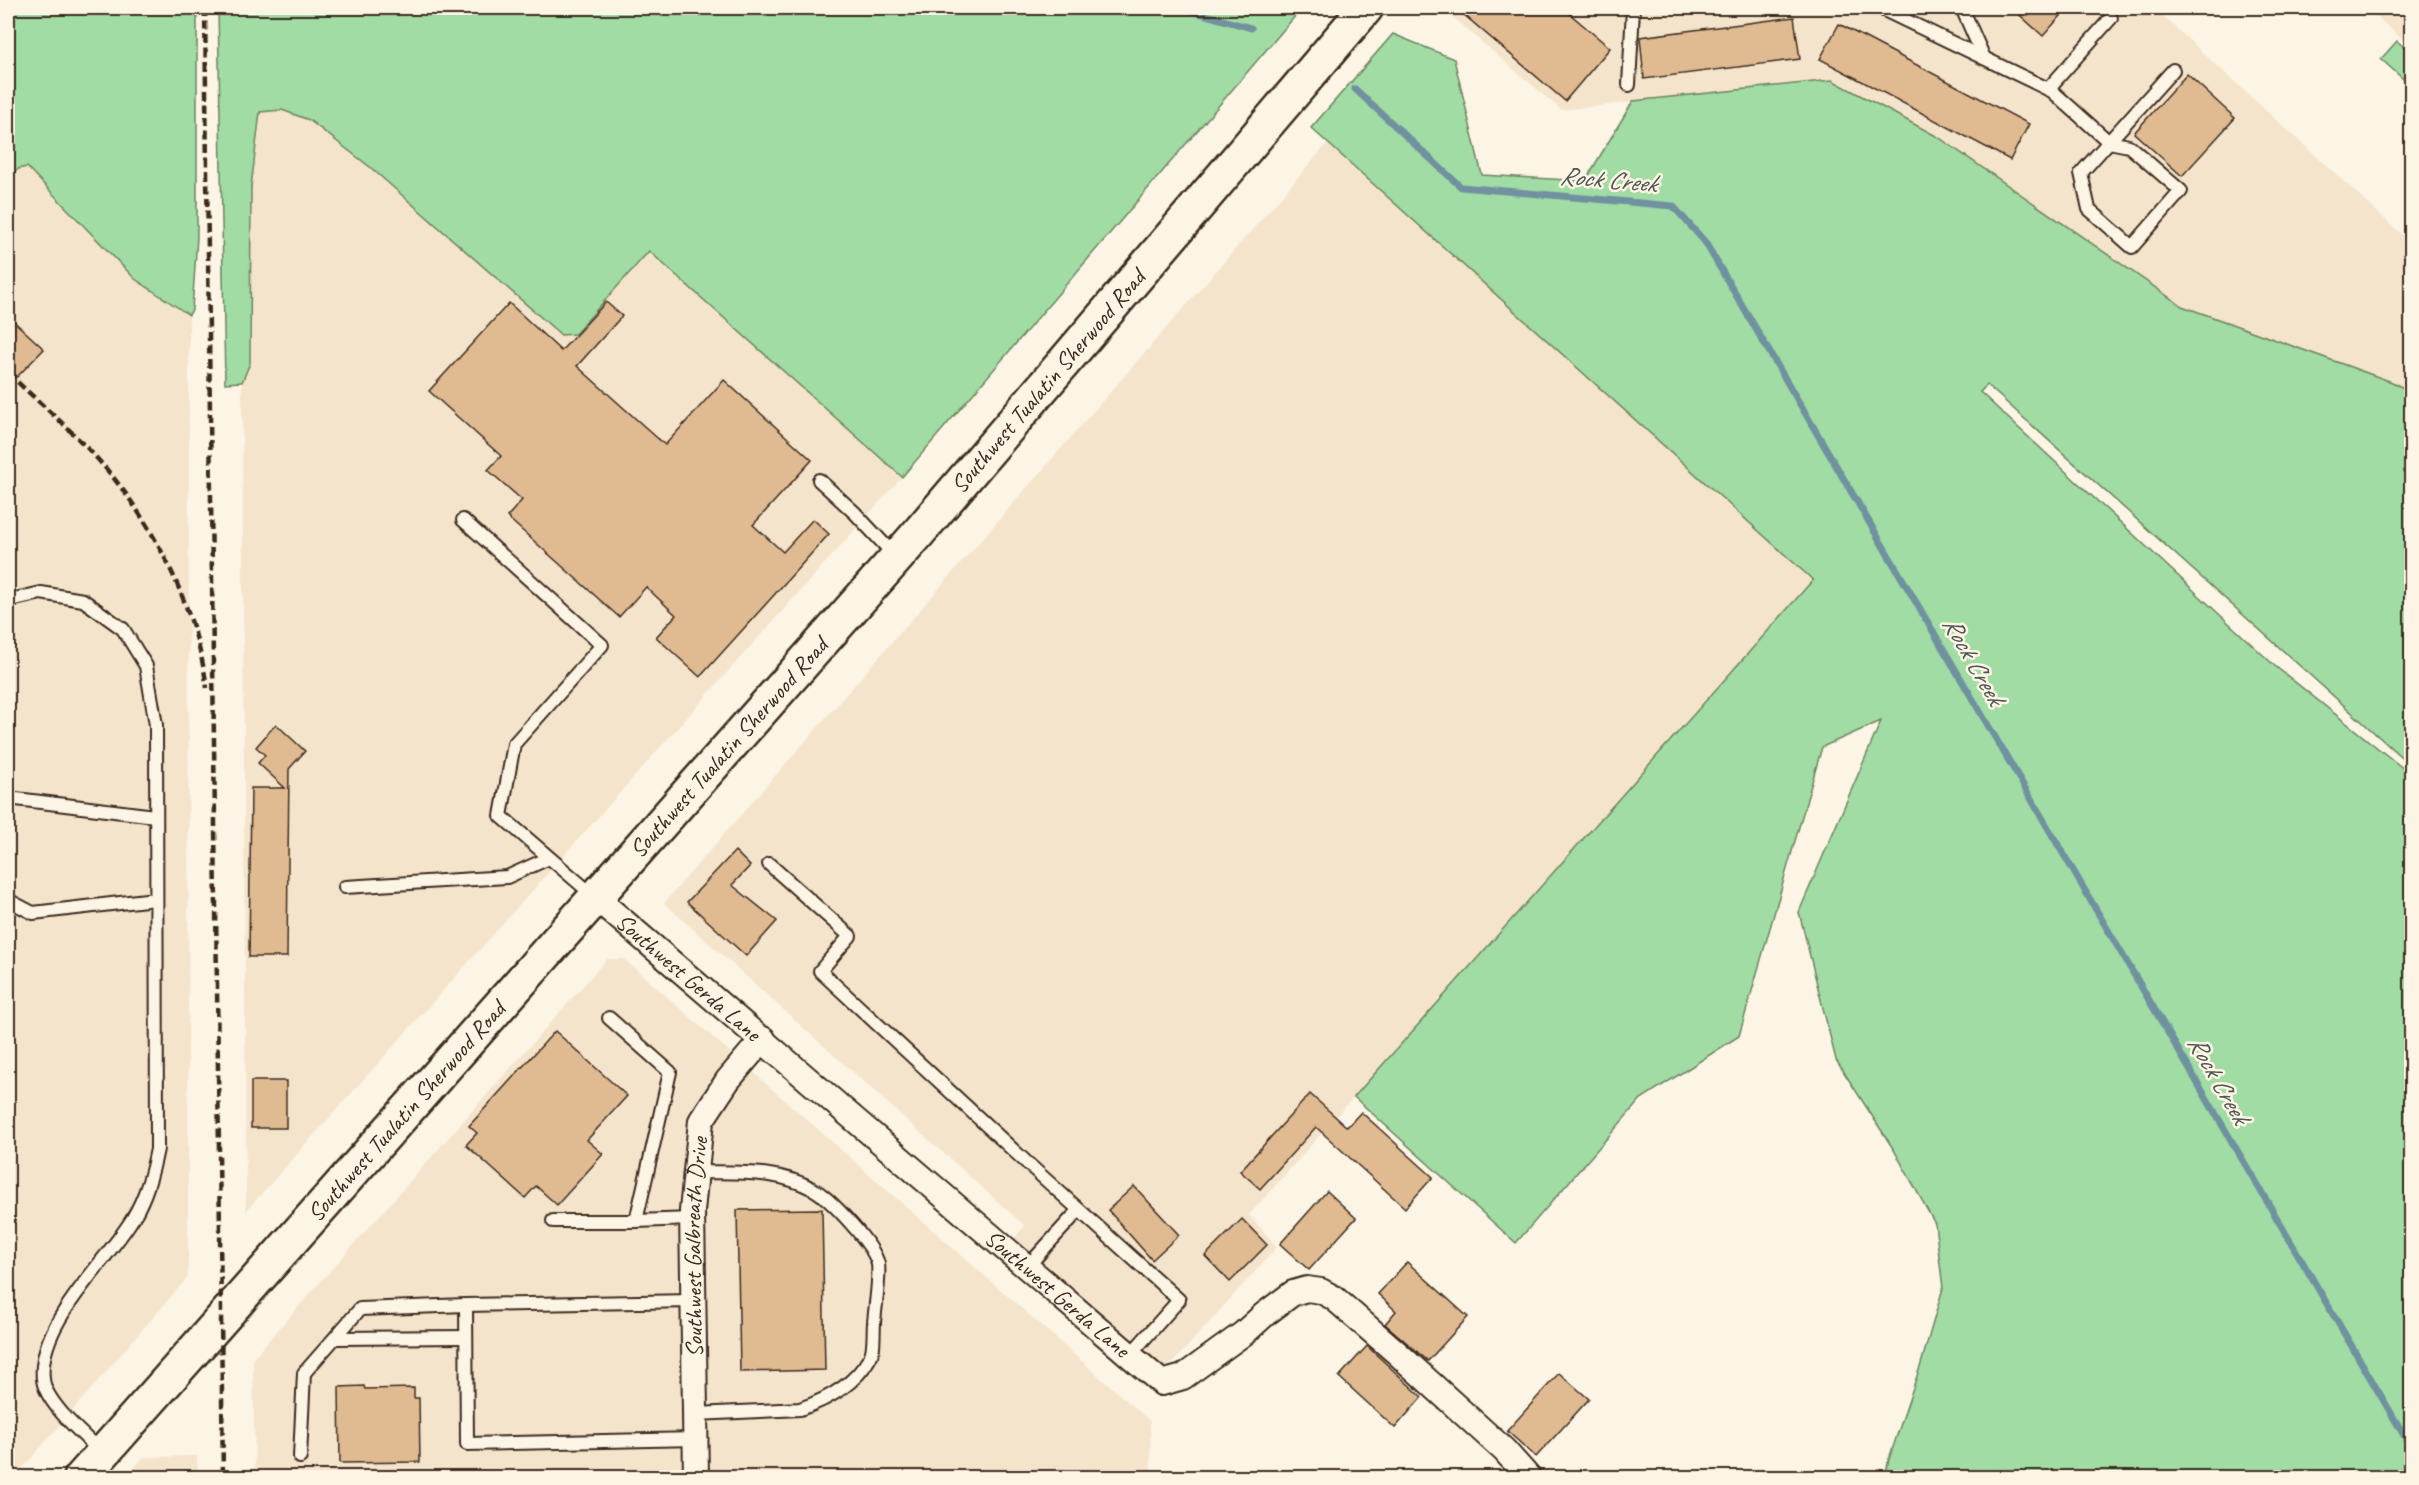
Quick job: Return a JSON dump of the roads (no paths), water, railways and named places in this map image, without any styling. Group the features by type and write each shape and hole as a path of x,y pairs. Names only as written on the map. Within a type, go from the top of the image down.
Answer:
{"highway":[{"name":"Southwest Tualatin Sherwood Road","path":"81,1478 897,558 1366,8"}],"street":[{"name":"Southwest Gerda Lane","path":"595,897 1162,1383 1183,1377 1244,1333 1293,1293 1307,1289 1321,1291 1334,1298 1504,1449 1529,1478"},
{"name":"Southwest Galbreath Drive","path":"696,1478 692,1219 701,1121 728,1080 763,1039"}],"lane":[{"path":"1621,8 1634,8 1629,85"},
{"path":"1880,8 2048,89 2109,142 2129,146 2181,191 2132,247 2089,209 2081,173 2109,142 2173,70"},
{"path":"1962,8 1984,58"},
{"path":"2048,89 2111,18"},
{"path":"819,480 855,513 897,558"},
{"path":"463,520 602,645 514,744 501,816 595,897"},
{"path":"8,603 11,600 41,593 83,600 123,629 146,666 156,725 157,1149 151,1181 133,1218 60,1316 46,1351 43,1380 52,1401 102,1454"},
{"path":"8,798 155,816"},
{"path":"345,887 507,877 549,858"},
{"path":"768,864 849,936 820,971 1179,1300 1130,1356"},
{"path":"8,900 33,913 155,899"},
{"path":"609,1018 670,1072 636,1221"},
{"path":"696,1172 772,1174 814,1189 840,1210 870,1248 878,1264 871,1357 861,1371 844,1387 815,1404 800,1409 696,1414"},
{"path":"1027,1267 1079,1210"},
{"path":"553,1221 692,1219"},
{"path":"300,1457 304,1373 360,1309 693,1301"},
{"path":"466,1305 467,1444 696,1439"},
{"path":"335,1338 466,1336"}],"waterway":[{"name":"Rock Creek","path":"1181,8 1251,28"},
{"name":"Rock Creek","path":"1355,89 1461,187 1673,206 1705,242 2412,1449"}],"railway":[{"path":"205,8 223,1478"},
{"path":"8,373 91,452 132,503 167,561 181,592 201,656 207,688"}]}
